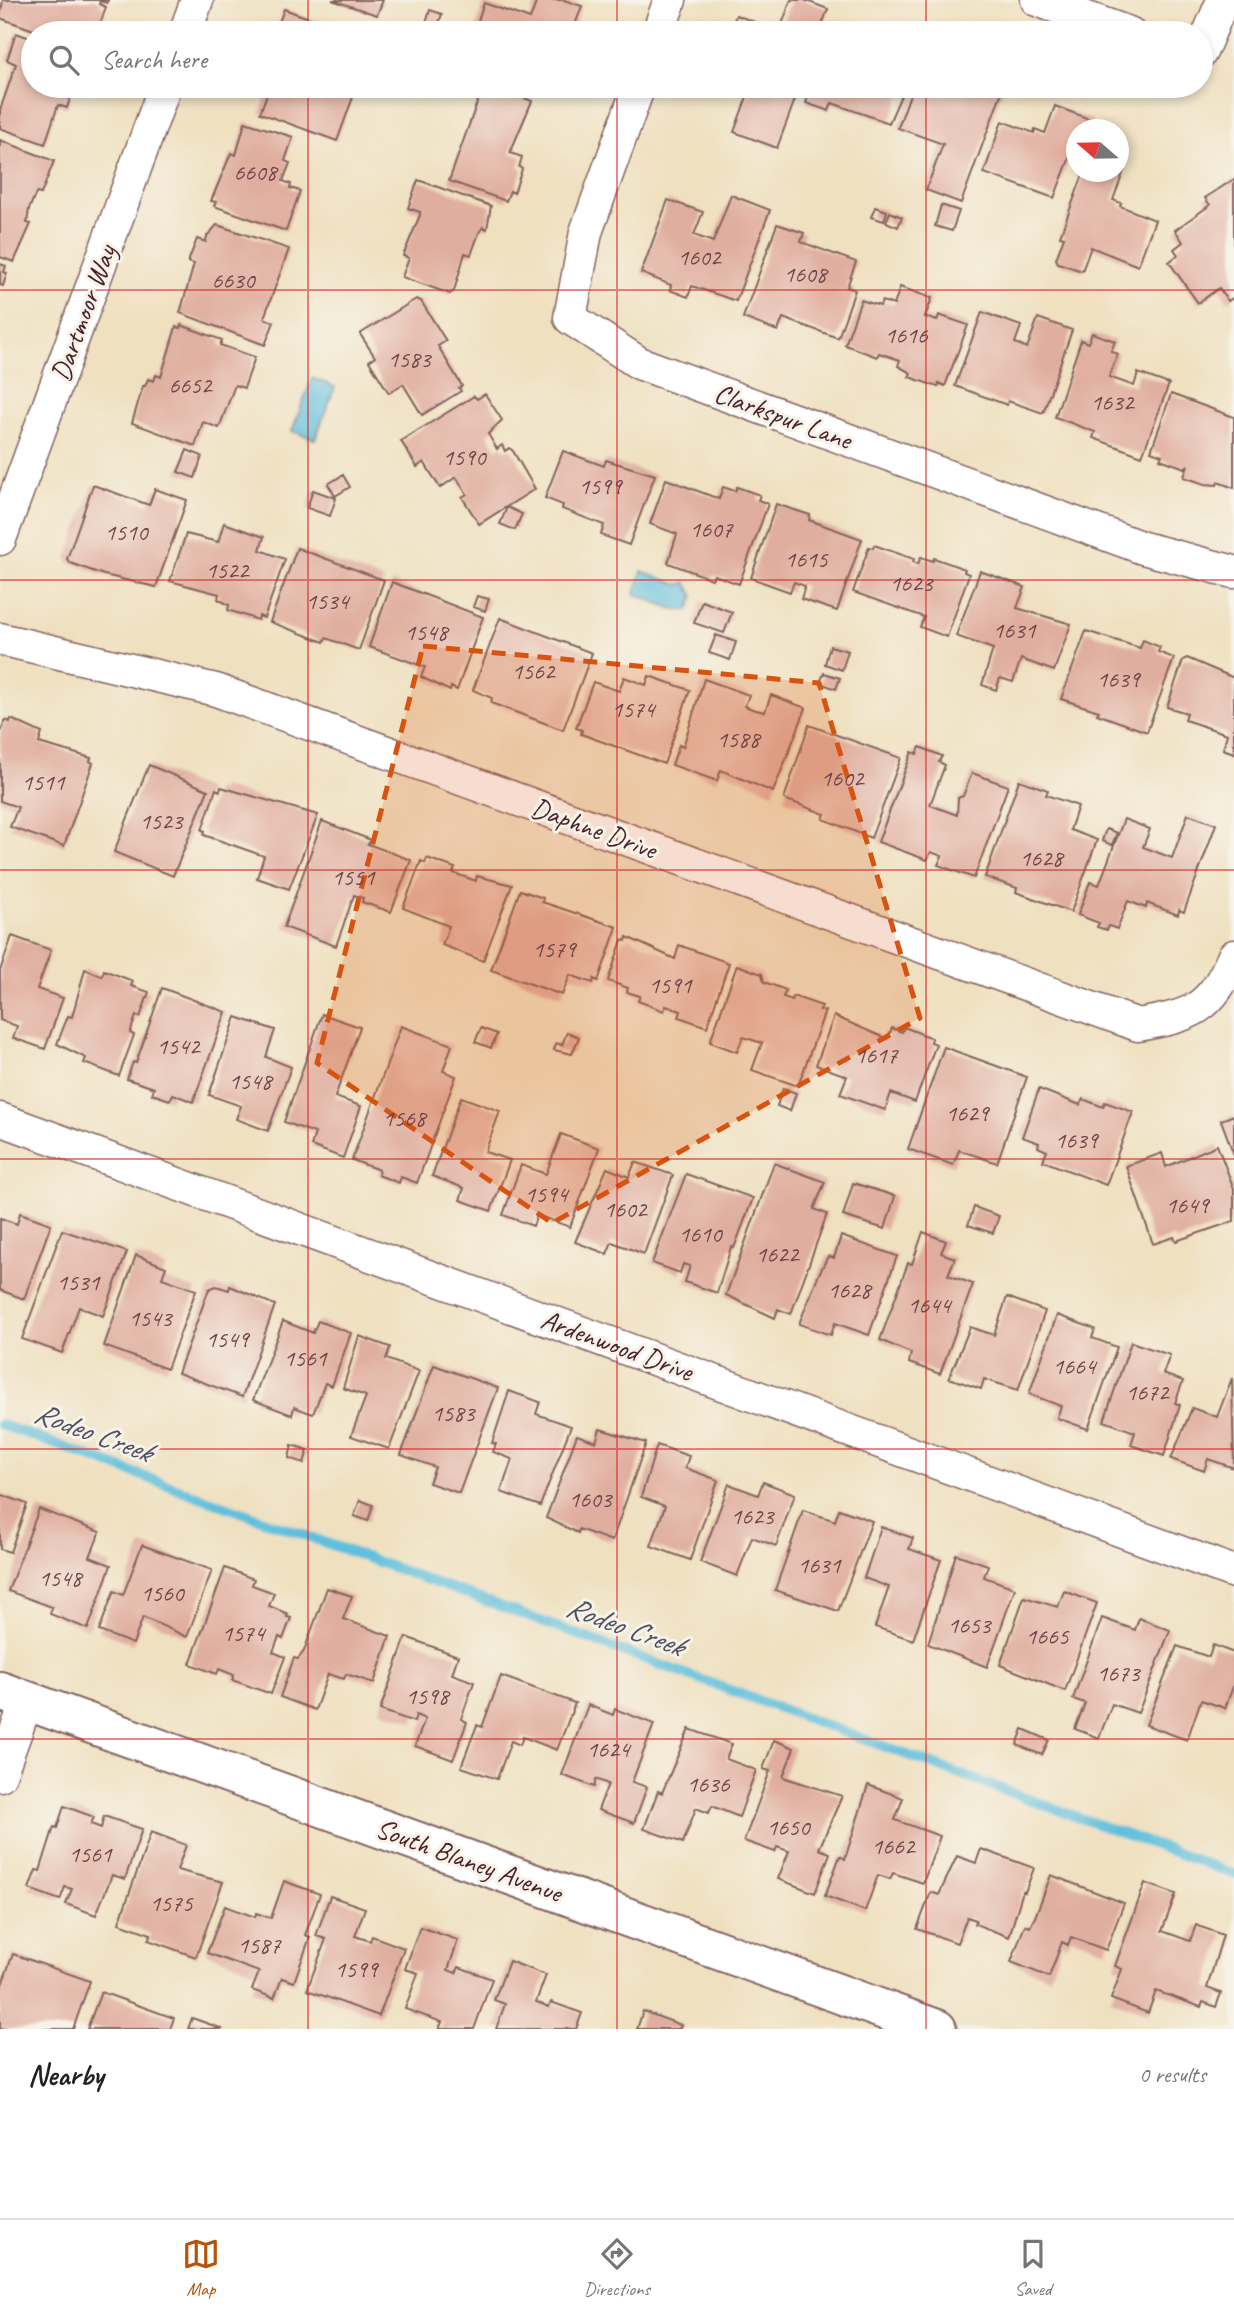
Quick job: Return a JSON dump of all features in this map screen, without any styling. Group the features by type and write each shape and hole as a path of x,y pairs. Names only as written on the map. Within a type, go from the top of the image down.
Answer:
{"street":[{"path":"189,21 197,0"},
{"path":"662,21 670,0"},
{"path":"1037,0 1096,21"},
{"path":"1213,24 1223,0"},
{"name":"Dartmoor Way","path":"0,540 162,98"},
{"name":"Clarkspur Lane","path":"635,98 586,232 570,318 639,363 1143,548 1234,572"},
{"name":"Daphne Drive","path":"0,639 216,691 1138,1024 1183,1017 1219,989 1234,956"},
{"name":"Ardenwood Drive","path":"0,1119 1234,1572"},
{"path":"0,1774 13,1696"},
{"name":"South Blaney Avenue","path":"13,1696 937,2029"}],"highlighted area":[{"path":"423,646 819,683 920,1018 552,1223 317,1063"}],"water":[{"path":"312,378 335,387 315,439 292,431"},
{"path":"642,571 679,585 686,582 694,596 689,610 676,610 635,594"}],"building":[{"path":"3,0 108,0 107,3 100,1 99,4 106,7 101,21 21,21 21,26 0,18"},
{"path":"332,0 383,0 377,15"},
{"path":"537,0 564,0 582,6 576,21 478,21 484,3 530,19"},
{"path":"791,0 804,0 828,9 824,21 783,21"},
{"path":"284,9 317,21 280,21"},
{"path":"430,10 442,14 439,21 427,21"},
{"path":"736,15 752,21 734,21"},
{"path":"16,33 21,35 21,98 70,98 67,108 58,105 45,144 0,128 0,110 16,64 7,60"},
{"path":"266,98 353,98 337,141 260,113"},
{"path":"479,98 524,98 532,101 510,153 522,157 519,167 522,169 514,193 510,191 506,201 449,181"},
{"path":"747,98 796,98 777,148 734,132"},
{"path":"808,98 900,98 889,123 832,103 829,111 806,103"},
{"path":"909,98 1000,98 961,203 926,190 943,144 898,128"},
{"path":"1055,106 1089,119 1066,119 1066,167 1054,198 984,173 1002,121 1034,133 1035,129 1045,133"},
{"path":"245,122 293,137 285,161 290,163 283,181 291,184 290,188 300,191 286,231 214,206 216,202 211,201 231,153 236,155"},
{"path":"0,140 54,161 41,194 36,193 29,209 27,223 31,224 14,262 0,257"},
{"path":"1234,179 1234,297 1228,301 1219,288 1198,303 1169,262 1178,255 1174,249 1183,242 1175,230 1210,205 1205,198"},
{"path":"418,180 491,206 487,229 483,227 479,233 471,255 465,253 454,291 450,294 402,277 409,258 403,256 420,215 420,212 408,208"},
{"path":"1080,182 1120,182 1113,200 1121,203 1120,206 1155,220 1138,266 1091,247 1082,271 1058,263 1056,259 1064,237 1060,236"},
{"path":"731,195 770,210 736,301 692,286 688,297 670,290 671,285 641,273 668,200 703,212 694,235 713,242"},
{"path":"941,205 959,211 952,231 935,226"},
{"path":"875,207 887,211 884,221 871,217"},
{"path":"890,212 902,217 898,227 886,222"},
{"path":"777,224 804,233 801,242 856,262 847,287 855,290 838,338 783,318 778,331 743,318"},
{"path":"217,225 289,249 264,318 274,322 265,345 180,313 194,264 188,262 197,239 206,242 207,236"},
{"path":"0,264 6,266 4,272 7,273 3,286 0,285"},
{"path":"900,287 932,298 925,317 937,321 939,315 968,325 945,386 939,383 938,387 909,377 911,373 898,366 900,360 879,353 877,357 845,345 861,300 880,306 882,301 894,305"},
{"path":"416,299 421,301 446,341 438,346 462,386 459,388 461,391 422,415 403,384 389,393 369,361 375,357 360,334"},
{"path":"982,312 1021,326 1015,343 1027,348 1038,318 1072,330 1043,413 1008,401 1007,405 955,386"},
{"path":"181,325 222,340 220,345 255,357 244,388 235,385 219,428 203,422 195,446 132,423 143,386 148,379 154,381 156,375 161,377 176,327 180,328"},
{"path":"1092,333 1115,341 1111,351 1118,354 1109,377 1134,386 1138,373 1169,384 1142,456 1093,438 1095,432 1055,417 1081,340 1088,343"},
{"path":"485,394 502,420 488,434 497,449 502,445 505,451 509,448 513,451 535,489 479,524 462,497 467,494 456,477 440,488 424,462 417,467 401,441 474,396 477,399"},
{"path":"1171,394 1234,417 1234,488 1218,482 1217,485 1205,484 1184,477 1188,465 1185,468 1160,459 1162,455 1151,451"},
{"path":"187,450 202,456 195,478 178,472"},
{"path":"563,451 604,466 606,460 655,475 629,545 601,535 604,525 562,509 563,505 545,498"},
{"path":"343,475 350,487 335,496 328,484"},
{"path":"666,479 719,499 723,487 735,491 737,487 760,495 758,500 768,504 739,584 714,575 712,579 668,563 677,534 650,524"},
{"path":"93,485 149,505 155,489 187,500 156,587 104,575 70,563 67,559"},
{"path":"313,490 336,498 330,516 307,508"},
{"path":"776,504 810,515 809,520 862,539 837,611 801,599 805,586 794,582 790,592 751,578"},
{"path":"507,507 522,514 515,530 500,524"},
{"path":"224,523 264,537 260,550 285,559 264,618 259,616 258,620 228,610 229,605 218,599 219,594 170,581 186,534 218,542"},
{"path":"874,545 914,559 913,562 918,564 921,557 933,561 934,558 965,569 964,572 969,574 947,637 920,627 924,617 853,592 869,547 873,548"},
{"path":"297,548 384,580 359,650 326,638 324,642 270,622"},
{"path":"980,571 1025,587 1017,608 1071,624 1054,671 1021,659 1013,682 1000,678 996,690 982,685 993,649 956,636"},
{"path":"392,582 483,617 457,690 451,687 450,691 421,677 425,667 369,647"},
{"path":"477,596 489,599 485,611 473,607"},
{"path":"702,601 732,612 724,633 694,623"},
{"path":"500,618 592,653 563,730 491,703 492,698 473,690"},
{"path":"1086,631 1140,648 1143,640 1160,647 1158,652 1174,658 1147,732 1097,714 1099,711 1061,699"},
{"path":"716,635 736,642 730,660 709,653"},
{"path":"830,646 848,651 842,670 825,664"},
{"path":"1187,658 1234,678 1234,753 1223,749 1227,734 1185,720 1187,713 1167,707 1183,660"},
{"path":"824,673 840,678 836,689 820,683"},
{"path":"649,676 690,690 664,764 581,734 582,730 576,728 593,682 619,691 624,677 646,685"},
{"path":"704,679 749,695 745,706 752,709 765,712 771,695 806,708 773,792 721,770 717,781 672,765 679,745 683,747"},
{"path":"11,719 42,733 39,743 91,758 93,763 64,846 10,827 18,807 0,801 0,734 5,720 10,722"},
{"path":"809,725 901,758 871,838 823,819 825,814 784,799"},
{"path":"920,747 942,756 939,762 945,765 930,805 957,815 958,798 963,796 972,773 1008,786 974,878 938,865 942,856 931,852 927,860 878,842 912,752 917,754"},
{"path":"149,765 208,790 173,876 114,852"},
{"path":"1019,780 1048,790 1046,795 1078,806 1070,830 1097,840 1071,912 1016,892 1017,888 985,877"},
{"path":"221,787 318,815 289,889 257,878 264,856 204,835 205,831 202,830 216,789 220,791"},
{"path":"1188,814 1216,824 1184,912 1179,910 1178,915 1147,903 1146,908 1128,901 1117,929 1109,926 1107,930 1097,927 1099,923 1078,915 1090,882 1099,885 1124,819 1150,829 1143,847 1172,858"},
{"path":"322,821 371,840 368,844 411,860 391,912 362,902 363,898 354,895 336,946 284,927"},
{"path":"1106,829 1117,833 1112,845 1102,841"},
{"path":"427,858 455,868 453,873 476,881 477,876 512,885 483,961 442,945 449,926 403,908 421,861 425,863"},
{"path":"520,890 543,898 542,902 617,927 598,981 594,979 593,983 570,975 562,995 491,970"},
{"path":"12,936 51,950 37,989 63,998 45,1049 13,1038 17,1026 0,1020 0,971"},
{"path":"627,937 675,959 679,945 729,963 707,1027 679,1017 681,1011 666,1006 664,1011 638,1001 640,996 627,992 628,988 608,981 622,940 626,941"},
{"path":"737,965 762,974 764,982 786,990 783,997 792,1000 793,996 822,1006 820,1010 825,1011 798,1086 752,1070 762,1043 743,1037 737,1052 710,1042"},
{"path":"85,969 102,976 104,970 133,981 131,986 149,992 140,1017 136,1016 130,1033 134,1035 119,1076 84,1063 86,1058 57,1044 68,1016 72,1017"},
{"path":"162,988 226,1012 193,1102 173,1094 170,1100 152,1094 154,1088 127,1079 133,1062 136,1063"},
{"path":"322,1014 360,1027 335,1097 361,1106 343,1158 311,1146 315,1133 284,1122"},
{"path":"834,1016 887,1039 892,1028 902,1032 904,1027 932,1038 931,1042 936,1044 915,1102 891,1093 885,1110 840,1094 847,1076 816,1065"},
{"path":"236,1017 275,1030 266,1057 291,1067 268,1131 236,1119 241,1106 209,1095"},
{"path":"401,1026 452,1045 443,1071 456,1076 417,1183 401,1177 399,1183 378,1175 379,1170 352,1160"},
{"path":"481,1028 497,1034 491,1048 475,1042"},
{"path":"567,1032 579,1037 572,1054 554,1050 556,1043 562,1045"},
{"path":"944,1047 1027,1077 997,1163 959,1150 953,1165 908,1149"},
{"path":"783,1088 796,1093 790,1111 777,1106"},
{"path":"1039,1089 1080,1105 1083,1099 1103,1107 1105,1102 1133,1112 1106,1185 1043,1161 1047,1151 1038,1147 1039,1143 1022,1137"},
{"path":"461,1097 500,1111 485,1152 510,1160 491,1211 460,1200 464,1188 432,1176"},
{"path":"1234,1115 1234,1155 1221,1120"},
{"path":"561,1134 599,1148 570,1227 537,1215 533,1226 503,1215 521,1165 546,1174"},
{"path":"1217,1145 1234,1189 1234,1221 1176,1241 1174,1237 1153,1244 1126,1166 1162,1153 1166,1167"},
{"path":"635,1162 673,1175 644,1254 612,1242 607,1254 575,1242 607,1168 629,1177"},
{"path":"774,1163 825,1182 814,1209 827,1214 791,1314 778,1309 775,1318 726,1295"},
{"path":"686,1174 753,1198 734,1248 731,1247 717,1293 685,1282 690,1266 683,1264 680,1273 652,1263"},
{"path":"853,1183 895,1196 885,1229 843,1216"},
{"path":"974,1207 999,1216 993,1233 968,1225"},
{"path":"20,1213 51,1224 24,1299 0,1290 0,1218 17,1224"},
{"path":"62,1230 127,1252 103,1316 79,1307 62,1353 22,1339"},
{"path":"923,1232 946,1241 941,1253 955,1258 948,1275 973,1284 940,1374 909,1363 911,1353 880,1340 908,1263 912,1264"},
{"path":"841,1236 897,1256 869,1335 835,1323 831,1335 799,1324 819,1274 828,1256 834,1258"},
{"path":"136,1255 166,1267 162,1278 196,1290 167,1369 104,1346"},
{"path":"216,1286 229,1290 230,1286 275,1305 242,1397 178,1373 209,1289"},
{"path":"1007,1297 1045,1311 1018,1390 984,1379 981,1389 949,1378 970,1327 994,1335"},
{"path":"1057,1315 1095,1329 1092,1338 1117,1347 1088,1429 1057,1418 1061,1406 1029,1394"},
{"path":"283,1321 313,1333 318,1321 351,1333 332,1386 325,1383 313,1414 294,1407 292,1415 253,1400"},
{"path":"359,1336 390,1347 386,1359 419,1371 389,1449 351,1436 366,1396 343,1388"},
{"path":"1131,1342 1170,1355 1163,1374 1183,1381 1175,1403 1180,1405 1164,1456 1131,1445 1135,1432 1104,1421"},
{"path":"434,1365 498,1388 459,1493 429,1483 435,1467 401,1455"},
{"path":"1232,1378 1234,1468 1208,1459 1204,1471 1171,1459 1192,1408 1217,1417"},
{"path":"509,1391 540,1402 536,1414 571,1426 540,1506 501,1492 512,1459 493,1452 496,1444 492,1443"},
{"path":"600,1429 646,1443 612,1541 579,1529 578,1533 546,1518 577,1435 596,1442"},
{"path":"292,1445 308,1450 304,1463 289,1458"},
{"path":"657,1445 689,1456 685,1468 718,1480 690,1560 651,1546 665,1506 641,1497"},
{"path":"763,1482 795,1494 776,1546 752,1537 737,1576 700,1562 729,1484 758,1495"},
{"path":"0,1494 27,1504 10,1552 0,1549"},
{"path":"360,1500 373,1505 368,1521 354,1516"},
{"path":"39,1509 100,1532 90,1557 111,1565 88,1629 50,1614 52,1607 8,1591"},
{"path":"839,1509 872,1521 838,1611 775,1590 803,1510 835,1521"},
{"path":"881,1527 913,1538 909,1549 941,1560 913,1640 875,1627 889,1587 864,1578"},
{"path":"142,1545 212,1570 187,1637 143,1617 133,1644 99,1631 114,1591 123,1595"},
{"path":"956,1554 988,1565 984,1577 1015,1588 987,1667 928,1644"},
{"path":"225,1568 254,1579 252,1585 274,1593 269,1606 291,1618 283,1639 279,1637 273,1652 285,1657 271,1694 232,1680 234,1675 219,1669 217,1674 190,1664"},
{"path":"327,1588 352,1596 343,1619 390,1636 374,1683 346,1674 344,1679 328,1674 315,1710 280,1697 294,1658 298,1659 304,1651"},
{"path":"1064,1591 1097,1603 1065,1691 1000,1665 1024,1597 1058,1607"},
{"path":"1102,1618 1135,1630 1139,1618 1170,1630 1138,1713 1112,1704 1099,1738 1075,1729 1085,1703 1073,1699"},
{"path":"406,1637 458,1656 452,1674 474,1682 461,1719 467,1722 453,1760 415,1746 425,1719 416,1715 414,1722 380,1710"},
{"path":"1213,1645 1234,1653 1234,1684 1225,1708 1201,1700 1187,1740 1146,1725 1177,1646 1209,1657"},
{"path":"501,1676 575,1703 557,1750 523,1737 520,1745 511,1741 497,1779 461,1767 477,1725 482,1727"},
{"path":"588,1705 613,1715 615,1709 654,1724 632,1782 647,1787 634,1823 598,1810 608,1784 596,1779 594,1787 562,1775"},
{"path":"689,1729 732,1744 726,1759 756,1770 739,1817 712,1806 709,1813 696,1808 683,1843 644,1829 658,1791 662,1793"},
{"path":"1023,1729 1049,1740 1042,1755 1017,1745"},
{"path":"774,1740 794,1748 783,1777 842,1796 819,1849 830,1853 815,1893 778,1879 789,1851 777,1847 775,1852 744,1841 770,1771 763,1769"},
{"path":"868,1785 903,1798 895,1820 940,1836 923,1883 893,1873 890,1879 878,1875 865,1911 825,1896 840,1856 845,1859"},
{"path":"64,1806 94,1817 91,1824 101,1828 104,1816 142,1829 125,1879 112,1875 96,1915 66,1904 72,1889 65,1887 60,1900 29,1889 36,1870 40,1871 54,1827 57,1828"},
{"path":"151,1832 186,1845 177,1870 223,1882 196,1957 148,1940 151,1934 119,1923"},
{"path":"981,1849 1034,1868 1025,1892 1023,1891 1009,1937 975,1924 976,1920 967,1917 957,1943 917,1929 931,1892 939,1895 957,1856 976,1863"},
{"path":"1051,1875 1124,1903 1106,1950 1071,1937 1068,1945 1062,1942 1049,1977 1011,1962 1025,1925 1030,1927 1035,1917"},
{"path":"284,1881 320,1894 305,1935 310,1937 294,1982 282,1978 274,1998 252,1990 259,1972 207,1953 225,1906 255,1917 256,1913 271,1918"},
{"path":"1145,1883 1176,1894 1162,1931 1190,1941 1196,1925 1223,1935 1207,1988 1221,1993 1216,2007 1203,2002 1201,2007 1156,1991 1148,2013 1111,1999 1122,1969 1115,1966"},
{"path":"330,1896 365,1908 355,1936 370,1941 372,1936 404,1948 379,2016 307,1990 326,1939 316,1936"},
{"path":"420,1927 458,1940 448,1970 456,1973 459,1967 492,1979 474,2029 439,2029 442,2022 405,2009 418,1973 405,1969"},
{"path":"13,1954 90,1981 73,2029 0,2029 0,1990"},
{"path":"509,1961 546,1975 536,2002 549,2007 551,2002 582,2013 576,2029 496,2029 505,2004 494,2000"},
{"path":"101,1992 174,2018 170,2029 87,2029"},
{"path":"643,2011 681,2025 679,2029 637,2029"},
{"path":"192,2018 223,2029 188,2029"}],"waterway":[{"name":"Rodeo Creek","path":"0,1424 1234,1874"}]}
